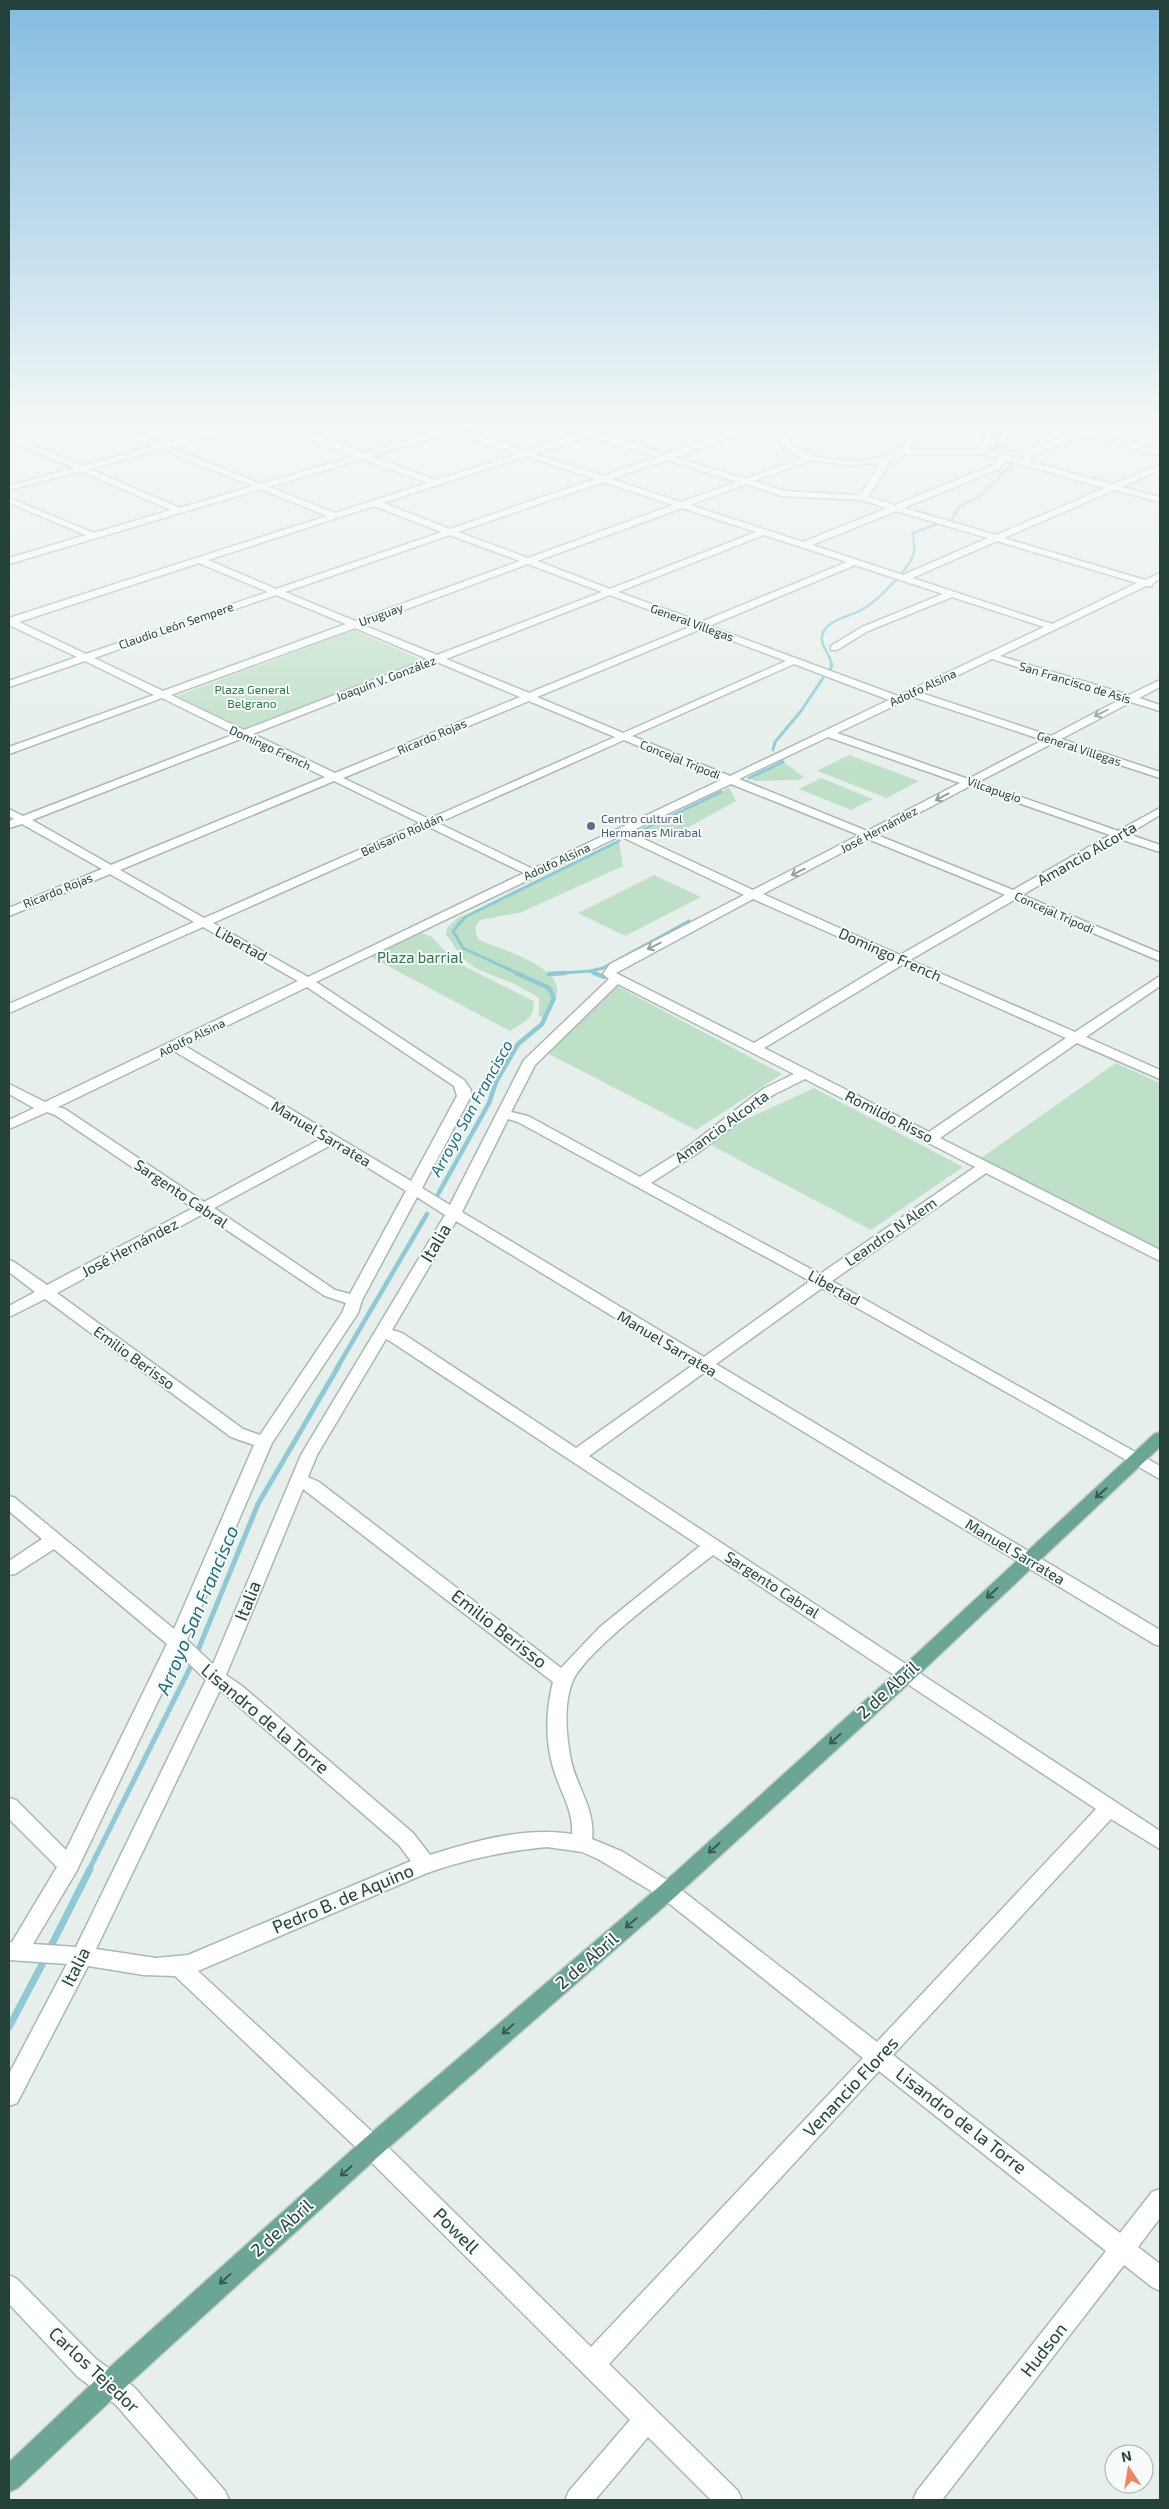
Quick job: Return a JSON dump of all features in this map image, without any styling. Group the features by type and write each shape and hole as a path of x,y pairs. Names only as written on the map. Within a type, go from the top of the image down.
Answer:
{"main road":[{"name":"2 de Abril","path":"9,2479 110,2384 372,2147 668,1891 907,1674 1028,1559 1160,1438"}],"street":[{"path":"9,561 82,539"},
{"path":"10,622 264,539"},
{"name":"Claudio León Sempere","path":"9,684 427,539"},
{"name":"General Villegas","path":"465,539 898,700"},
{"name":"Uruguay","path":"9,751 587,539"},
{"name":"Joaquín V. González","path":"9,825 746,539"},
{"path":"786,539 1052,627"},
{"path":"804,545 819,539"},
{"path":"900,576 995,539"},
{"path":"1002,539 1160,587"},
{"name":"Concejal Tripodi","path":"200,560 622,736 1000,888 1014,896 1160,957"},
{"name":"Ricardo Rojas","path":"9,912 855,562"},
{"name":"Adolfo Alsina","path":"9,1125 533,872 1160,576"},
{"path":"834,648 865,629 951,594"},
{"name":"Domingo French","path":"10,622 533,872"},
{"name":"San Francisco de Asís","path":"991,656 1160,708"},
{"name":"Belisario Roldán","path":"9,1009 794,661"},
{"name":"José Hernández","path":"616,979 609,974 609,971 614,967 1160,683"},
{"name":"General Villegas","path":"912,694 1160,775"},
{"name":"Vilcapugio","path":"827,733 1160,849"},
{"name":"Amancio Alcorta","path":"755,1048 901,960 1160,811"},
{"name":"Libertad","path":"9,812 308,982 458,1083 464,1090 464,1096 420,1194"},
{"name":"Domingo French","path":"620,832 754,894 1160,1075"},
{"name":"Romildo Risso","path":"616,979 755,1048 1160,1256"},
{"name":"Italia","path":"9,2096 211,1674 309,1456 450,1212 529,1063 616,979"},
{"path":"930,1138 1160,980"},
{"name":"Manuel Sarratea","path":"176,1046 704,1366 1160,1639"},
{"name":"Amancio Alcorta","path":"640,1183 694,1149 768,1092 805,1074"},
{"name":"Sargento Cabral","path":"9,1088 30,1102 60,1112 330,1293 354,1300"},
{"name":"Libertad","path":"502,1114 523,1119 821,1281 1160,1473"},
{"name":"José Hernández","path":"9,1312 330,1140"},
{"name":"Leandro N Alem","path":"577,1456 821,1281 986,1166"},
{"path":"20,1952 69,1866 181,1647 264,1442 350,1314 354,1300 420,1194"},
{"name":"Emilio Berisso","path":"9,1265 237,1433 264,1442"},
{"name":"Sargento Cabral","path":"382,1332 396,1337 1160,1841"},
{"name":"Emilio Berisso","path":"298,1480 312,1486 563,1679"},
{"name":"Lisandro de la Torre","path":"9,1502 211,1674 235,1691 406,1839 425,1864"},
{"path":"9,1569 54,1540"},
{"path":"581,1844 584,1830 582,1818 561,1758 558,1728 563,1679 599,1639 712,1546"},
{"path":"9,1806 69,1866"},
{"name":"Venancio Flores","path":"591,2365 1109,1808"},
{"name":"Pedro B. de Aquino","path":"20,1952 76,1956 154,1966 179,1966 293,1921 425,1864 480,1848 520,1840 555,1840 581,1844 616,1857 668,1891"},
{"name":"Lisandro de la Torre","path":"668,1891 1160,2279"},
{"name":"Powell","path":"179,1966 372,2147 729,2500"},
{"name":"Hudson","path":"926,2500 1160,2200"},
{"name":"Carlos Tejedor","path":"9,2287 87,2368 126,2396 216,2500"},
{"path":"578,2500 646,2420"}],"green space":[{"name":"Plaza General Belgrano","path":"354,630 424,661 243,729 177,696"},
{"path":"849,755 919,781 887,798 817,771"},
{"path":"783,762 804,777 798,780 755,781 749,778"},
{"path":"821,778 873,799 851,810 799,789"},
{"path":"729,788 736,801 681,831 638,832"},
{"path":"619,841 623,866 522,912 480,920 476,927 476,934 479,940 526,959 549,974 555,983 557,995 546,1017 539,1016 539,998 517,985 477,969 463,959 446,934 447,928 459,917 475,912"},
{"path":"654,875 701,897 625,936 578,913"},
{"name":"Plaza barrial","path":"422,933 432,937 454,961 533,1001 532,1012 528,1019 510,1031 371,957"},
{"path":"615,985 782,1074 696,1130 547,1053 598,997 612,991"},
{"path":"1116,1063 1160,1083 1160,1250 981,1158"},
{"path":"814,1088 963,1167 871,1230 709,1144 740,1122"}],"waterway":[{"name":"Arroyo San Francisco","path":"831,665 822,640 824,630 833,622 863,609 884,592 900,575 912,558 914,552 913,539"},
{"name":"Arroyo San Francisco","path":"830,671 832,664"},
{"name":"Arroyo San Francisco","path":"773,750 775,742 801,711 823,678"},
{"name":"Arroyo San Francisco","path":"749,778 783,762 781,761"},
{"name":"Arroyo San Francisco","path":"638,832 721,792"},
{"name":"Arroyo San Francisco","path":"519,974 463,948 453,931 465,917 619,841"},
{"path":"590,971 603,968 689,921"},
{"path":"565,973 549,974 590,971"},
{"path":"590,971 597,974"},
{"name":"Arroyo San Francisco","path":"437,1196 489,1103 496,1082 518,1044 542,1024 554,998 549,988 516,973"},
{"path":"594,973 604,977"},
{"name":"Arroyo San Francisco","path":"337,1368 427,1214"},
{"name":"Arroyo San Francisco","path":"196,1655 258,1504 338,1367"},
{"name":"Arroyo San Francisco","path":"89,1870 193,1662"},
{"name":"Arroyo San Francisco","path":"49,1950 90,1869"},
{"name":"Arroyo San Francisco","path":"9,2027 46,1957"}],"place":[{"name":"Centro cultural Hermanas Mirabal","path":"591,826"}]}
